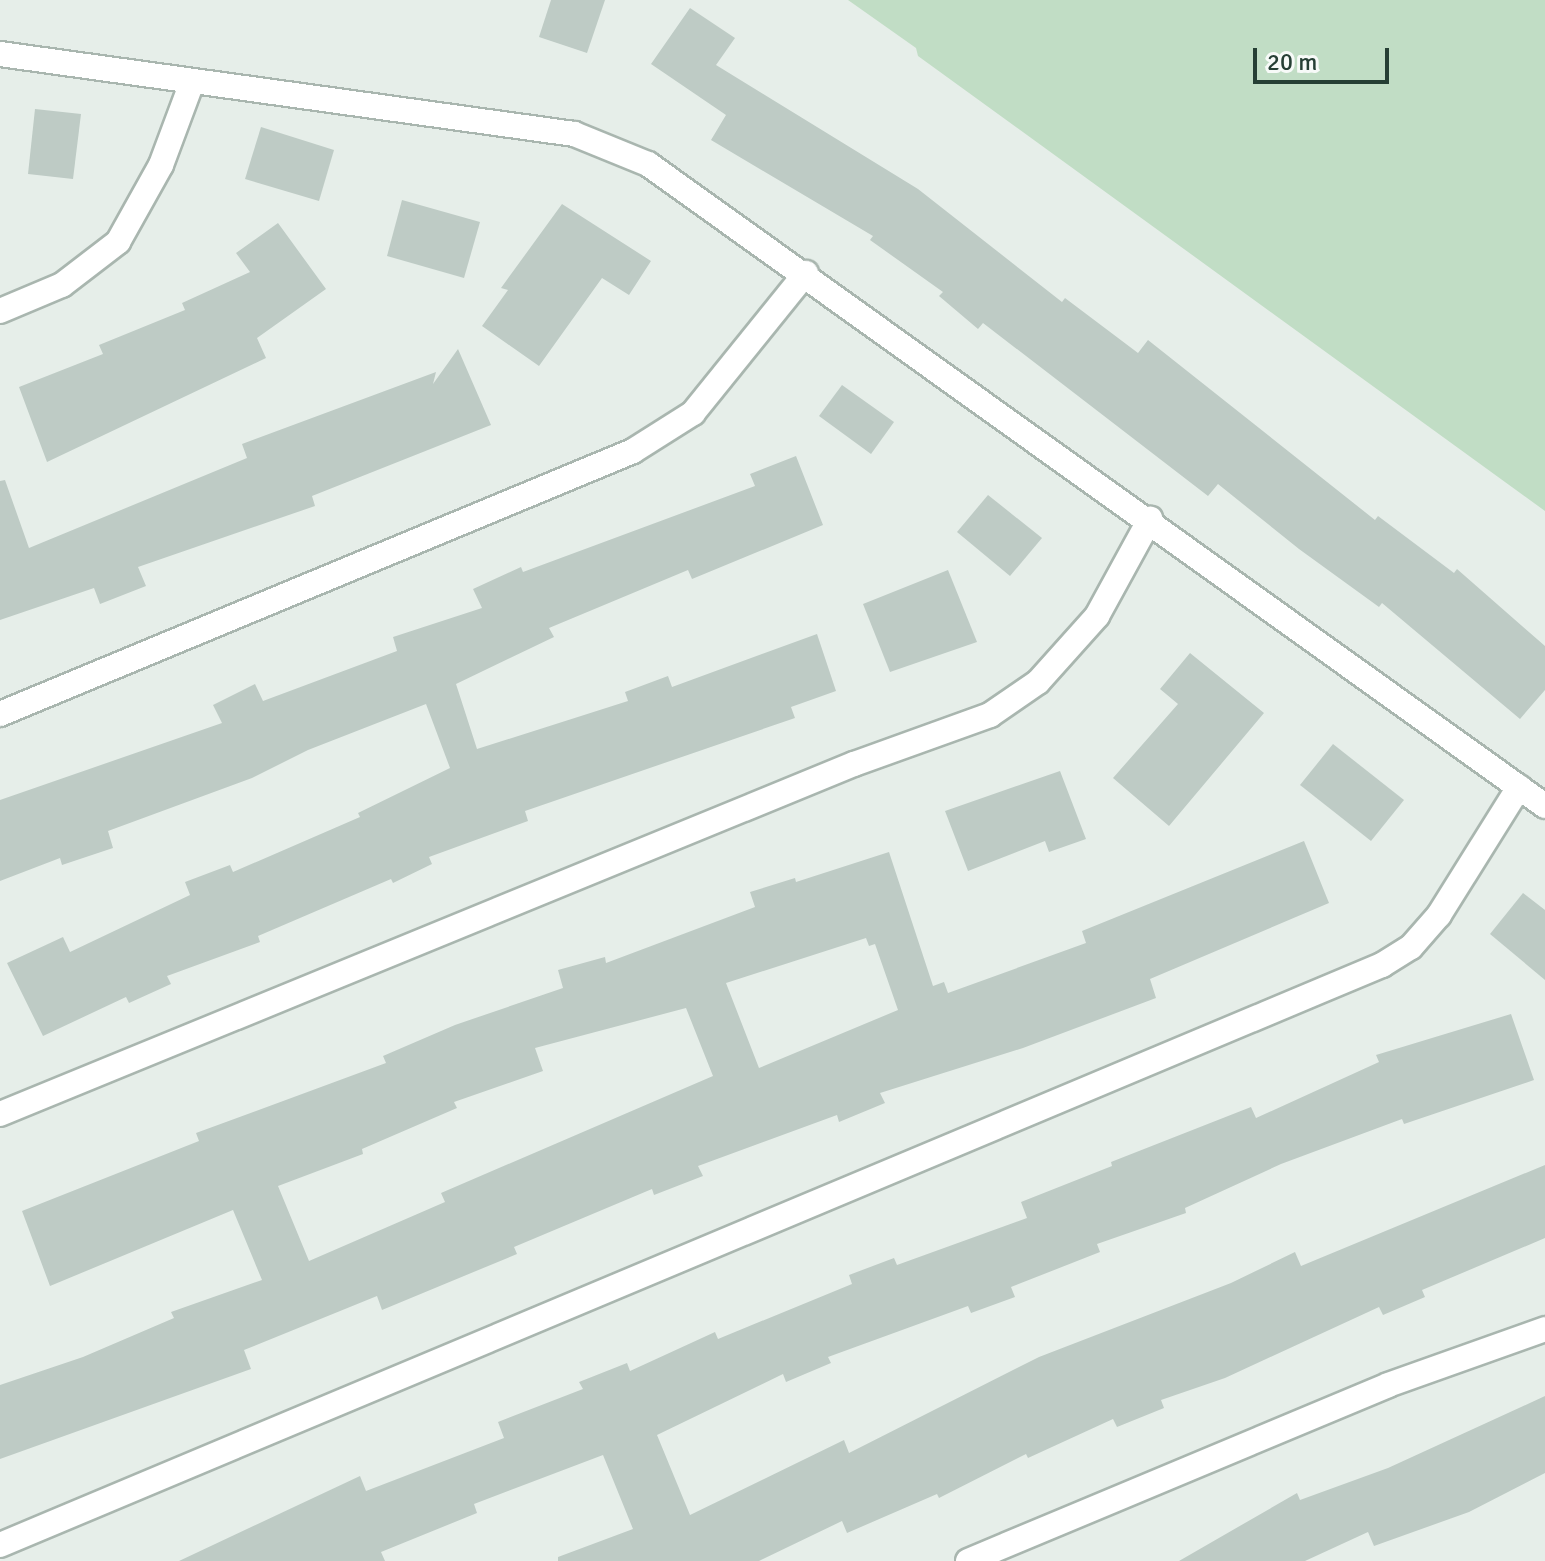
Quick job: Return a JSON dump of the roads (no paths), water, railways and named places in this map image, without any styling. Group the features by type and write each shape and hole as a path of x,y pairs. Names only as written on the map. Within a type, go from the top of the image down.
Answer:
{"street":[{"path":"0,54 574,134 648,164 1150,519 1545,806"},
{"path":"0,311 62,285 118,242 161,165 192,82"},
{"path":"0,714 633,451 693,413 806,273"},
{"path":"0,1114 854,764 990,715 1038,682 1097,616 1150,519"},
{"path":"0,1545 1382,965 1411,947 1439,915 1519,787"},
{"path":"968,1561 1388,1385 1545,1329"}]}
